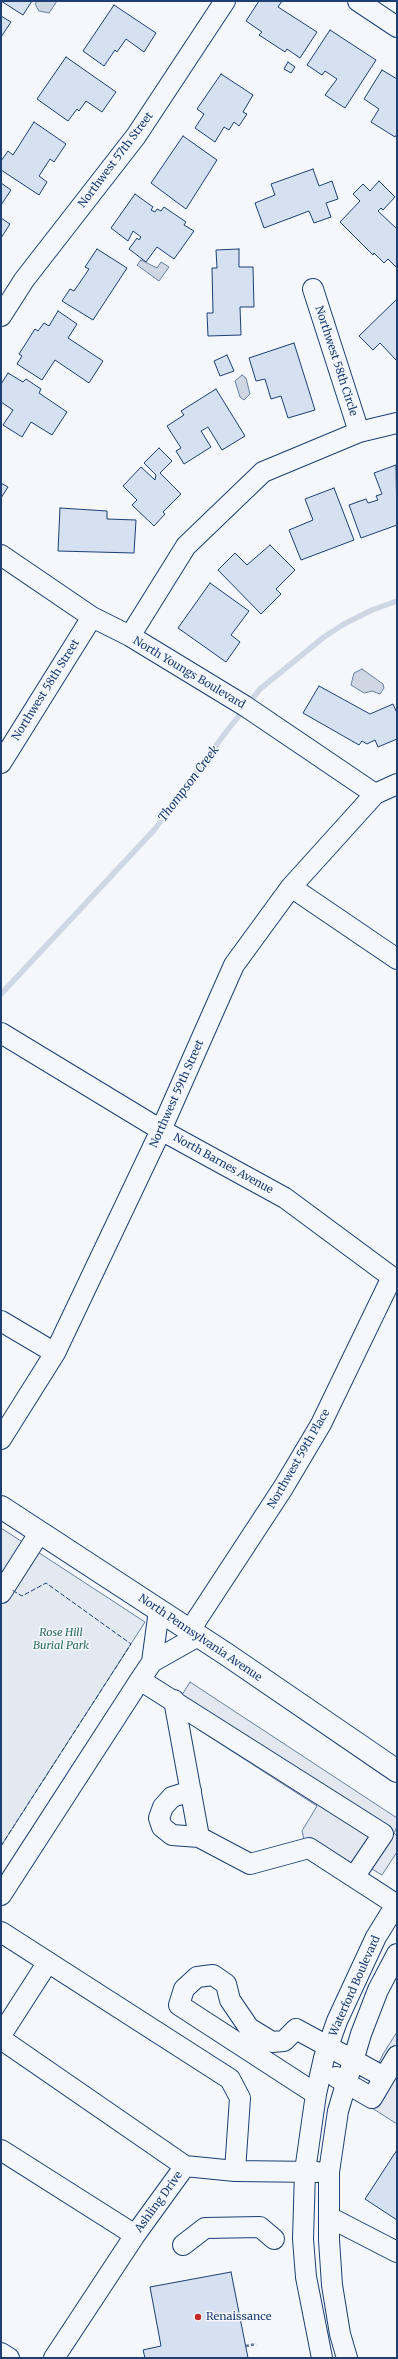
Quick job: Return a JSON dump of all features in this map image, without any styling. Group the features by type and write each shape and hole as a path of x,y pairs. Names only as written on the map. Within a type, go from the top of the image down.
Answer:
{"main road":[{"name":"North Pennsylvania Avenue","path":"1,1507 194,1633 397,1771"}],"street":[{"name":"Northwest 57th Street","path":"1,316 24,280 136,136 225,1"},
{"path":"358,1 397,27"},
{"name":"Northwest 58th Circle","path":"313,289 359,432"},
{"path":"130,636 186,546 263,472 359,432 397,423"},
{"name":"North Youngs Boulevard","path":"1,555 92,617 130,636 229,696 375,794"},
{"name":"Northwest 58th Street","path":"1,763 92,617"},
{"name":"Northwest 59th Street","path":"1,1439 55,1353 162,1130 234,965 291,887 375,794 397,784"},
{"path":"291,887 397,959"},
{"name":"North Barnes Avenue","path":"1,1033 162,1130 285,1198 394,1279"},
{"name":"Northwest 59th Place","path":"194,1633 321,1424 394,1279"},
{"path":"1,1321 55,1353"},
{"path":"1,1593 40,1532"},
{"path":"152,1662 159,1610"},
{"path":"1,1895 152,1662 194,1633"},
{"path":"140,1680 174,1700 383,1834 354,1877"},
{"path":"174,1700 199,1837"},
{"path":"191,1791 172,1797 163,1808 159,1818 162,1827 172,1835 199,1837 250,1864 309,1848 397,1904"},
{"name":"Waterford Boulevard","path":"322,2358 306,2277 302,2239 305,2171 316,2094 328,2046 355,1980 376,1937 397,1904"},
{"path":"1,1932 230,2080 240,2098 235,2171"},
{"name":"Waterford Boulevard","path":"347,2358 340,2334 332,2284 329,2217 329,2172 338,2111 353,2060 378,1990 397,1954"},
{"path":"1,2035 48,1962"},
{"path":"316,2094 179,2005 184,1989 197,1977 213,1975 226,1984 230,2000 249,2028 272,2042 284,2041 296,2029 384,2077"},
{"path":"1,2039 185,2166"},
{"path":"322,2069 372,2098 397,2056"},
{"path":"1,2150 135,2236"},
{"name":"Ashling Drive","path":"54,2358 135,2236 185,2166 235,2171 329,2172"},
{"path":"329,2217 397,2252"},
{"path":"183,2245 205,2228 260,2227 274,2239"},
{"path":"1,2353 9,2358"}],"path":[{"path":"246,2346 256,2344"}],"green space":[{"name":"Rose Hill Burial Park","path":"1,1528 145,1622 1,1846"}],"shaded area":[{"path":"37,1 57,1 49,13 39,11 35,4"},
{"path":"141,260 157,268 161,262 169,267 159,281 137,265"},
{"path":"242,375 246,378 250,394 244,400 240,397 235,381"},
{"path":"362,669 383,684 384,688 380,694 372,691 364,693 351,685 354,673"},
{"path":"190,1682 397,1818 397,1827 394,1833 397,1836 397,1852 382,1875 372,1869 369,1871 369,1876 309,1860 302,1831 317,1806 199,1730 182,1695"},
{"path":"397,2032 397,2124 361,2101 383,2054"}],"building":[{"path":"1,1 32,1 23,15"},
{"path":"259,1 282,1 278,7 317,32 300,58 287,49 285,52 259,35 262,32 246,21"},
{"path":"114,5 156,33 144,52 126,39 117,52 115,50 104,66 83,51"},
{"path":"1,16 11,22 1,37"},
{"path":"330,30 376,60 345,108 325,95 337,79 325,71 322,75 307,65"},
{"path":"66,57 116,92 102,112 86,101 79,111 77,109 68,121 37,99"},
{"path":"288,62 295,67 291,73 284,69"},
{"path":"382,70 397,79 397,134 395,137 371,122 379,109 364,99"},
{"path":"221,74 253,95 243,112 247,114 239,126 234,122 229,130 224,127 215,142 195,128 204,114 197,109"},
{"path":"34,122 66,144 54,162 50,159 39,176 47,182 39,195 1,170 1,161 8,151 13,155"},
{"path":"183,136 217,160 186,209 151,183"},
{"path":"313,169 319,186 332,181 338,199 326,203 331,217 314,223 309,211 264,228 255,203 275,195 271,184"},
{"path":"379,181 395,197 383,210 381,208 378,211 397,229 397,268 388,259 384,263 374,253 373,255 340,222 360,201 353,194 363,184 370,191"},
{"path":"1,183 11,190 1,205"},
{"path":"135,194 153,207 151,210 155,212 157,209 161,211 164,207 186,222 184,225 194,231 174,259 157,247 146,262 129,249 137,238 139,240 141,237 133,231 128,241 111,228"},
{"path":"1,218 10,224 1,238"},
{"path":"97,249 127,268 93,320 62,301 70,289 74,291 89,269 85,267"},
{"path":"239,249 239,267 253,267 254,307 240,307 241,335 208,336 207,313 213,313 212,268 217,268 216,250"},
{"path":"397,299 397,361 380,343 373,350 359,336"},
{"path":"58,311 77,324 68,338 103,361 89,383 55,360 42,380 17,364 22,356 19,354 35,329 38,331 44,323 49,326"},
{"path":"294,343 315,410 288,418 281,396 271,399 265,379 256,381 249,358"},
{"path":"227,355 234,371 220,376 214,361"},
{"path":"8,373 23,382 26,379 41,389 39,393 67,412 52,435 31,422 22,437 3,425 13,410 1,402 1,384"},
{"path":"216,389 245,436 222,450 208,427 201,431 211,447 184,464 176,451 181,448 167,426 184,415 181,411"},
{"path":"159,448 172,461 160,473 181,494 163,512 165,514 154,526 132,505 137,500 123,486 141,467 155,480 156,475 144,463"},
{"path":"396,465 397,525 361,538 349,505 366,499 368,503 378,500 376,496 382,494 374,473"},
{"path":"1,483 8,487 1,498"},
{"path":"334,488 354,540 301,560 289,530 313,520 305,499"},
{"path":"60,508 107,511 107,519 136,520 134,553 58,551"},
{"path":"270,545 295,570 276,589 281,594 261,614 218,570 235,553 247,565"},
{"path":"210,583 249,611 231,635 240,642 226,662 178,628"},
{"path":"319,686 370,714 393,704 397,713 397,739 378,747 375,740 367,744 362,741 359,745 303,713"},
{"path":"397,2150 397,2220 365,2199"},
{"name":"Renaissance","path":"231,2272 248,2358 145,2358 143,2350 161,2346 150,2287"}],"waterway":[{"name":"Thompson Creek","path":"1,994 155,829 223,736 260,689 324,637 344,624 372,610 397,601"}],"fence":[{"path":"1,1846 131,1644 46,1583 22,1596 12,1590"}],"place":[{"name":"Renaissance","path":"198,2317"}]}
